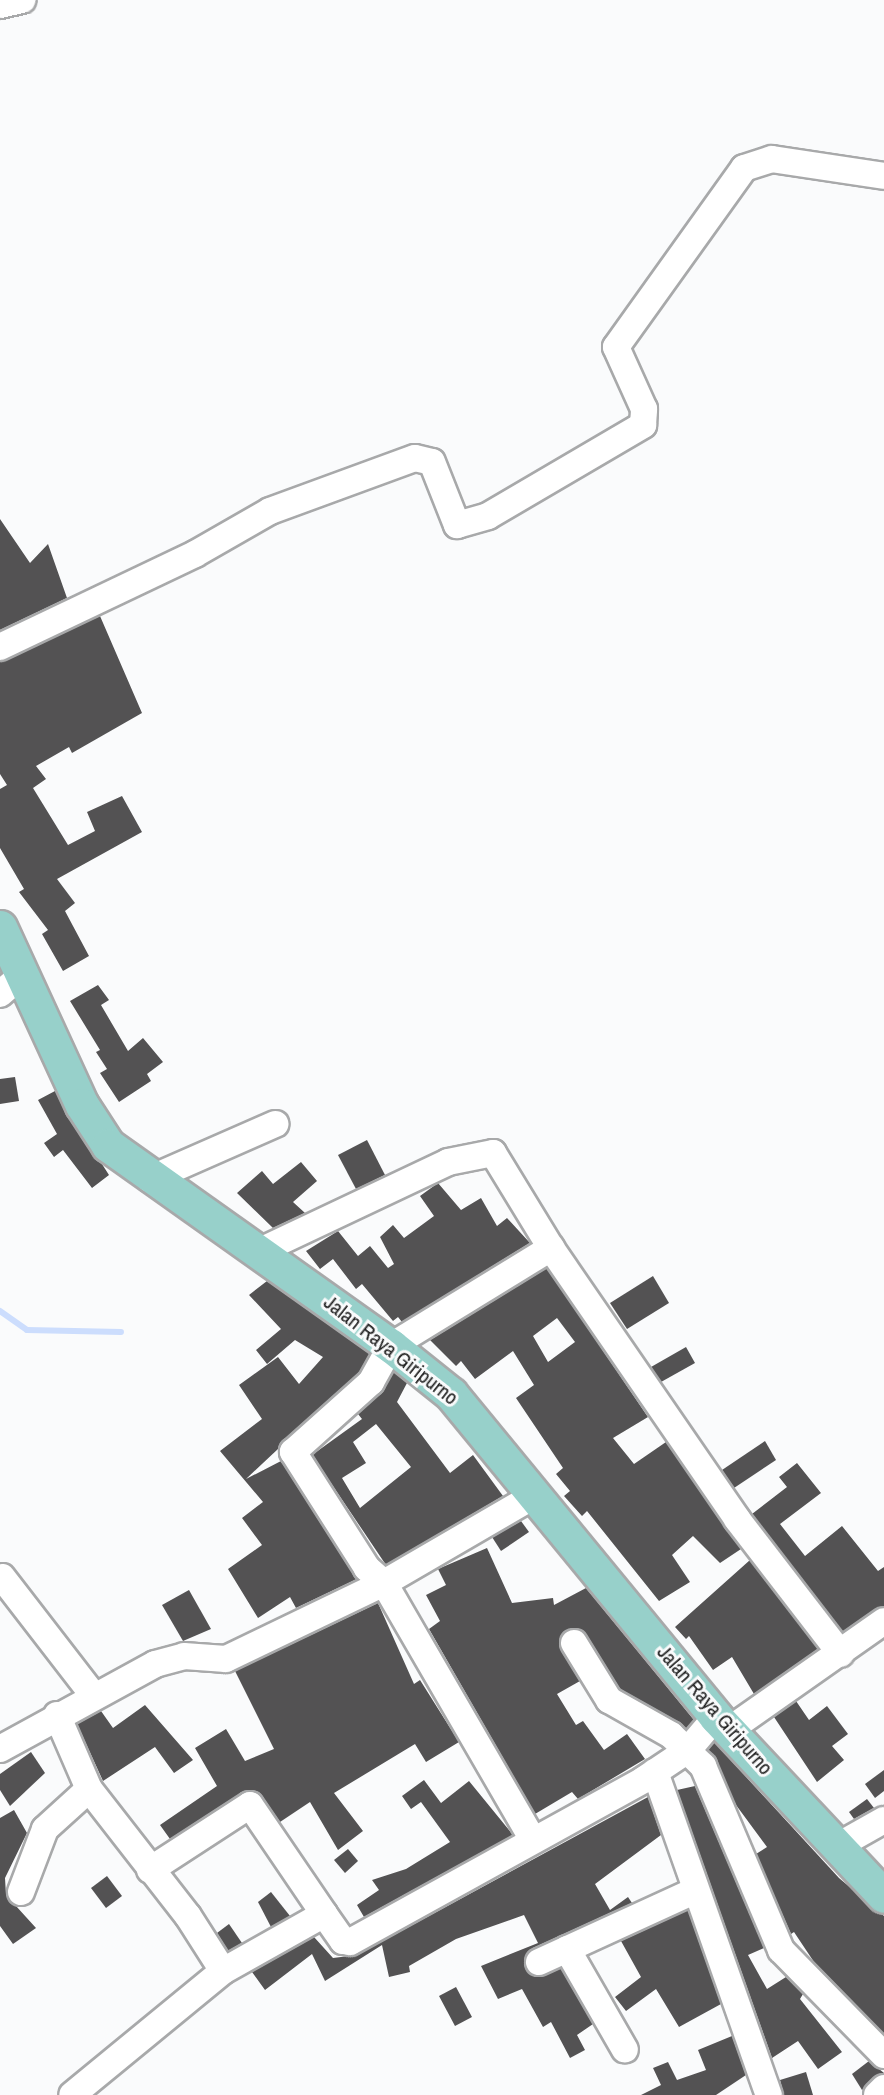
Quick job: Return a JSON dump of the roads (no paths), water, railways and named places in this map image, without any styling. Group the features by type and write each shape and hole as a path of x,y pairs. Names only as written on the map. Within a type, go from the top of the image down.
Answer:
{"main road":[{"name":"Jalan Raya Giripurno","path":"0,927 12,984 88,1118 108,1145 150,1179 391,1346 463,1406 723,1723 884,1896"}],"street":[{"path":"0,5 22,0"},
{"path":"0,647 195,554 270,511 415,458 432,462 457,525 488,516 643,425 644,409 617,353 619,340 744,168 772,159 884,176"},
{"path":"150,1179 276,1124"},
{"path":"258,1252 448,1162 493,1153 551,1248 737,1519 841,1654"},
{"path":"533,1840 384,1583 367,1568 293,1456 298,1443 367,1385 391,1346 551,1248"},
{"path":"0,1749 57,1715 155,1664 184,1656 226,1659 384,1583 537,1494"},
{"path":"2,1577 94,1696"},
{"path":"150,1870 250,1805 343,1941 350,1942 675,1759 723,1723 841,1654 884,1621"},
{"path":"574,1643 609,1700 675,1759 703,1766 723,1806 781,1950 884,2055"},
{"path":"57,1715 89,1790 223,1971"},
{"path":"675,1759 694,1891 769,2095"},
{"path":"21,1892 45,1829 89,1790"},
{"path":"836,1847 884,1820"},
{"path":"539,1962 694,1891"},
{"path":"72,2095 223,1971 324,1914"},
{"path":"567,1949 625,2050"},
{"path":"877,2095 884,2088"}],"waterway":[{"path":"0,1311 27,1330 121,1332"}]}
